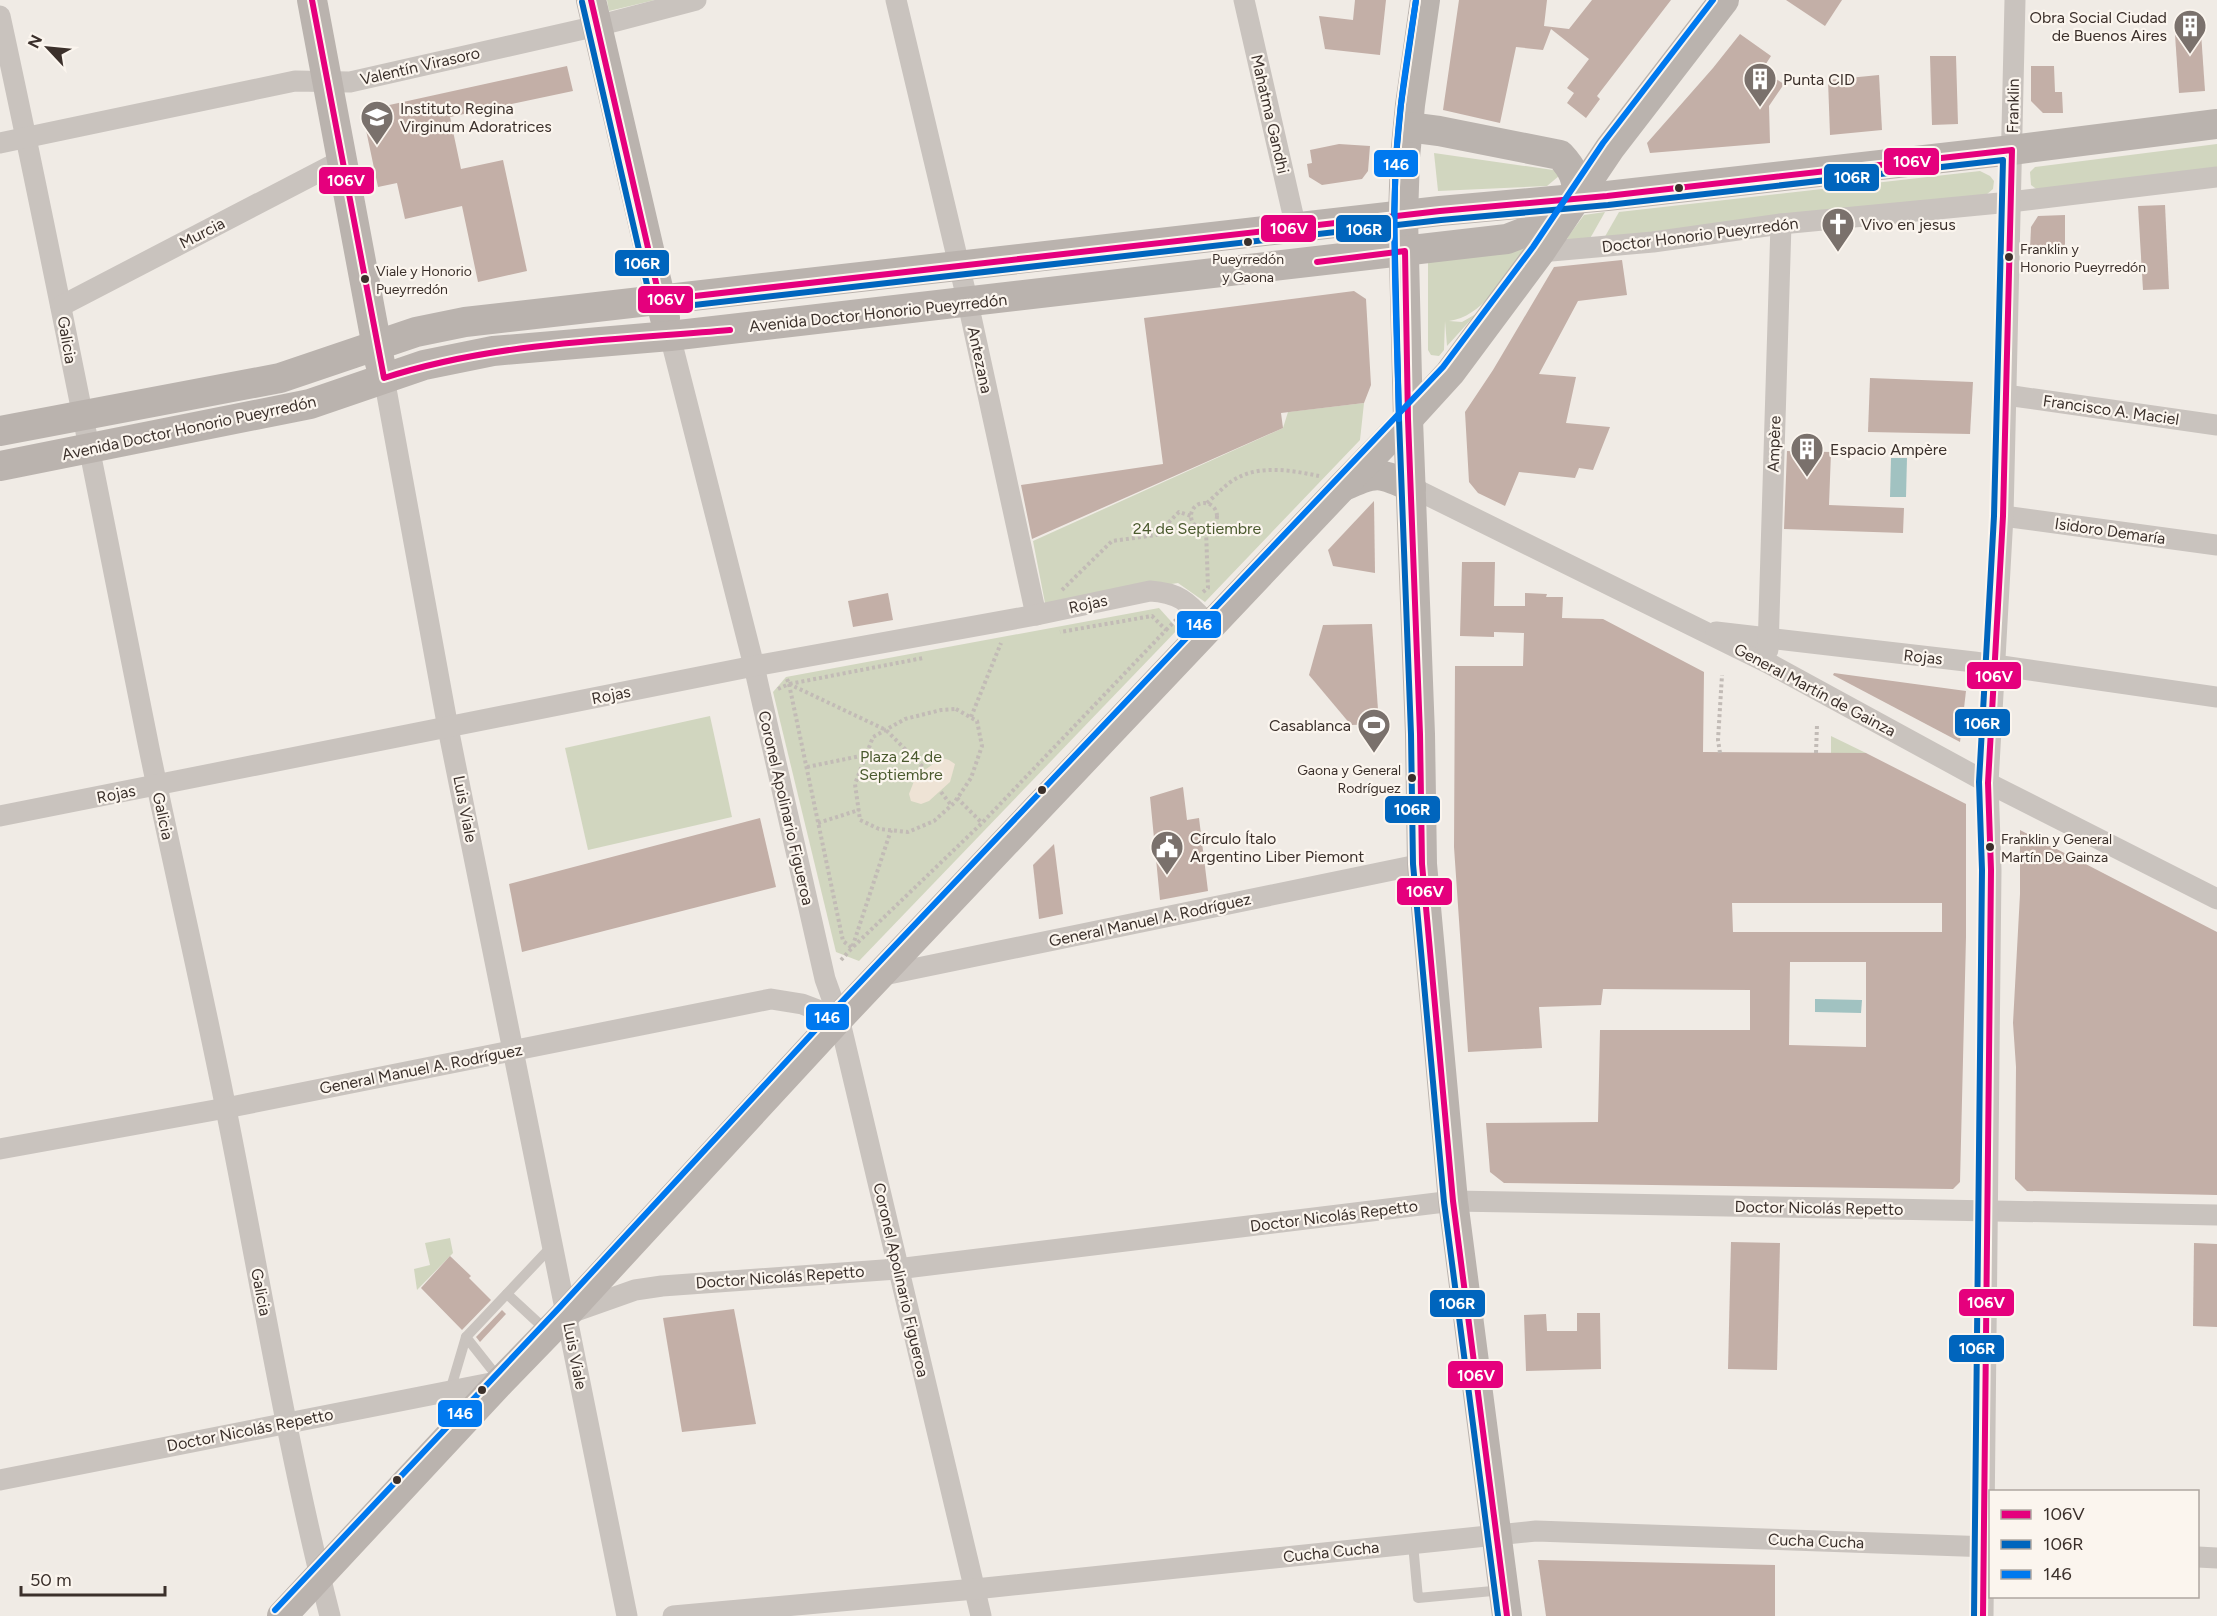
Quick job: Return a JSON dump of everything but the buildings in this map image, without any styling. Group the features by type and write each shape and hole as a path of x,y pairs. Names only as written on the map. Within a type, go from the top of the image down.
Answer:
{"main road":[{"name":"Luis Viale","path":"312,0 384,378"},
{"path":"1425,0 1408,127 1404,216 1422,864 1453,1201 1505,1603"},
{"path":"282,1616 839,1018 1210,626 1335,482 1408,419 1450,372 1540,252 1610,148 1724,0"},
{"name":"Coronel Apolinario Figueroa","path":"594,13 670,336"},
{"name":"Avenida Doctor Honorio Pueyrredón","path":"0,431 280,378 376,344 416,332 465,322 2012,150 2217,124"},
{"path":"1408,127 1560,155 1575,175 1578,186 1576,199"},
{"name":"Avenida Doctor Honorio Pueyrredón","path":"0,466 310,404 445,360 493,351 670,336 1507,239 1540,226 1559,215 1576,199"},
{"path":"1335,482 1373,474 1389,476 1411,487"}],"street":[{"name":"Valentín Virasoro","path":"0,143 295,81 350,82 594,13 696,0"},
{"name":"Antezana","path":"896,0 968,303 1036,615"},
{"name":"Mahatma Gandhi","path":"1244,0 1296,228"},
{"name":"Franklin","path":"1983,1616 1987,1546 1987,1211 1991,870 1988,783 2003,516 2015,0"},
{"name":"Galicia","path":"0,15 157,786 226,1108 286,1423 330,1616"},
{"name":"Murcia","path":"61,306 342,160"},
{"name":"Doctor Honorio Pueyrredón","path":"1540,252 1622,245 1781,224 2010,202 2217,177"},
{"name":"Ampère","path":"1768,663 1781,224"},
{"name":"Coronel Apolinario Figueroa","path":"670,336 754,666 825,979 839,1018 981,1616"},
{"name":"Luis Viale","path":"384,378 448,728 553,1246 557,1323 627,1616"},
{"name":"Francisco A. Maciel","path":"2006,395 2217,425"},
{"name":"General Martín de Gainza","path":"1411,487 1768,663 1988,783 2217,899"},
{"name":"Isidoro Demaría","path":"2003,516 2217,545"},
{"name":"Rojas","path":"0,816 754,666 1036,615 1150,591 1168,592 1184,600 1210,626"},
{"name":"Rojas","path":"1700,631 1768,637 1827,647 1996,666 2217,697"},
{"name":"General Manuel A. Rodríguez","path":"879,976 1422,864"},
{"name":"General Manuel A. Rodríguez","path":"0,1149 226,1108 771,999 802,1004 839,1018"},
{"name":"Doctor Nicolás Repetto","path":"557,1323 635,1290 662,1286 897,1269 1453,1201 2217,1215"},
{"name":"Doctor Nicolás Repetto","path":"0,1480 501,1380"},
{"name":"Cucha Cucha","path":"673,1616 975,1589 1536,1531 1987,1546"},
{"path":"2199,1557 2217,1558"}],"lane":[{"path":"450,1390 466,1337 553,1246"},
{"path":"507,1294 557,1323"},
{"path":"466,1337 501,1380"},
{"path":"1413,1544 1418,1598 1505,1603"}],"path":[{"path":"1206,529 1195,526 1191,516 1196,506 1207,503 1232,480 1261,469 1285,470 1335,482"},
{"path":"1206,529 1215,522 1217,517 1216,511 1207,503"},
{"path":"1036,615 1112,542 1156,535 1179,512 1191,516"},
{"path":"1206,529 1208,588"},
{"path":"1059,633 1152,616 1166,630"},
{"path":"825,979 852,948 982,823 1176,620"},
{"path":"989,645 1012,641"},
{"path":"970,717 1001,643"},
{"path":"760,697 789,684 933,656"},
{"path":"779,662 789,684 843,941 852,948"},
{"path":"1720,753 1722,675"},
{"path":"789,684 886,730 924,768"},
{"path":"956,709 970,717 977,721 982,746 971,778 951,805 934,821 908,832 879,829 860,820 855,784 873,737 905,719 941,710 956,709"},
{"path":"1816,753 1817,725"},
{"path":"807,767 866,755"},
{"path":"940,792 951,805"},
{"path":"957,798 982,823"},
{"path":"818,823 859,810"},
{"path":"852,948 891,830"}],"green space":[{"path":"607,0 655,0 609,11"},
{"path":"2217,144 2217,170 2039,191 2031,185 2030,172 2035,167"},
{"path":"1434,153 1553,170 1558,172 1559,176 1547,186 1438,191"},
{"path":"1980,171 1994,181 1993,189 1986,195 1603,240 1619,212"},
{"path":"1605,212 1588,242 1569,242 1567,238 1584,215"},
{"path":"1525,248 1502,282 1484,303 1462,318 1449,321 1462,322 1476,314 1447,346 1445,321 1444,350 1439,356 1431,355 1428,350 1428,260"},
{"name":"24 de Septiembre","path":"1364,403 1360,440 1205,602 1178,583 1045,603 1033,541 1283,428 1288,412"},
{"name":"Plaza 24 de Septiembre","path":"1159,608 1178,629 859,961 836,952 773,692 786,677"},
{"path":"710,716 732,817 588,850 565,748"},
{"path":"1831,736 1866,753 1831,753"},
{"path":"450,1238 453,1253 417,1290 414,1269 430,1265 425,1243"}],"shaded area":[{"path":"942,758 955,764 950,782 929,801 921,804 911,801 909,794 916,776"}],"water":[{"path":"1891,458 1907,458 1906,497 1890,497"},
{"path":"1815,999 1862,1000 1861,1013 1815,1012"}],"transit line":[{"name":"106V","path":"312,0 384,378 469,357 555,344 730,330"},
{"name":"106V","path":"591,0 660,300 1440,211 1607,196 2012,150 2003,516 1988,783 1991,870 1983,1616"},
{"name":"106R","path":"1416,0 1401,104 1394,216 1411,734 1413,864 1444,1202 1498,1616"},
{"name":"146","path":"1399,419 1395,256 1396,159 1416,0"},
{"name":"146","path":"275,1610 559,1308 832,1012 1443,367 1533,247 1603,143 1713,0"},
{"name":"106R","path":"582,2 651,302 659,309 1441,220 1608,205 2003,160 1994,516 1979,782 1982,870 1974,1616"},
{"name":"106V","path":"1317,262 1405,251 1422,864 1453,1201 1507,1616"}],"place":[{"name":"Obra Social Ciudad de Buenos Aires","path":"2190,55"},
{"name":"Punta CID","path":"1760,108"},
{"name":"Instituto Regina Virginum Adoratrices","path":"377,146"},
{"name":"Pueyrredón y Gaona","path":"1248,242"},
{"name":"Vivo en jesus","path":"1838,253"},
{"name":"Franklin y Honorio Pueyrredón","path":"2009,257"},
{"name":"Viale y Honorio Pueyrredón","path":"365,279"},
{"name":"Espacio Ampère","path":"1807,478"},
{"name":"Casablanca","path":"1374,754"},
{"name":"Gaona y General Rodríguez","path":"1412,778"},
{"name":"Franklin y General Martín De Gainza","path":"1990,847"},
{"name":"Círculo Ítalo Argentino Liber Piemont","path":"1167,876"}]}
